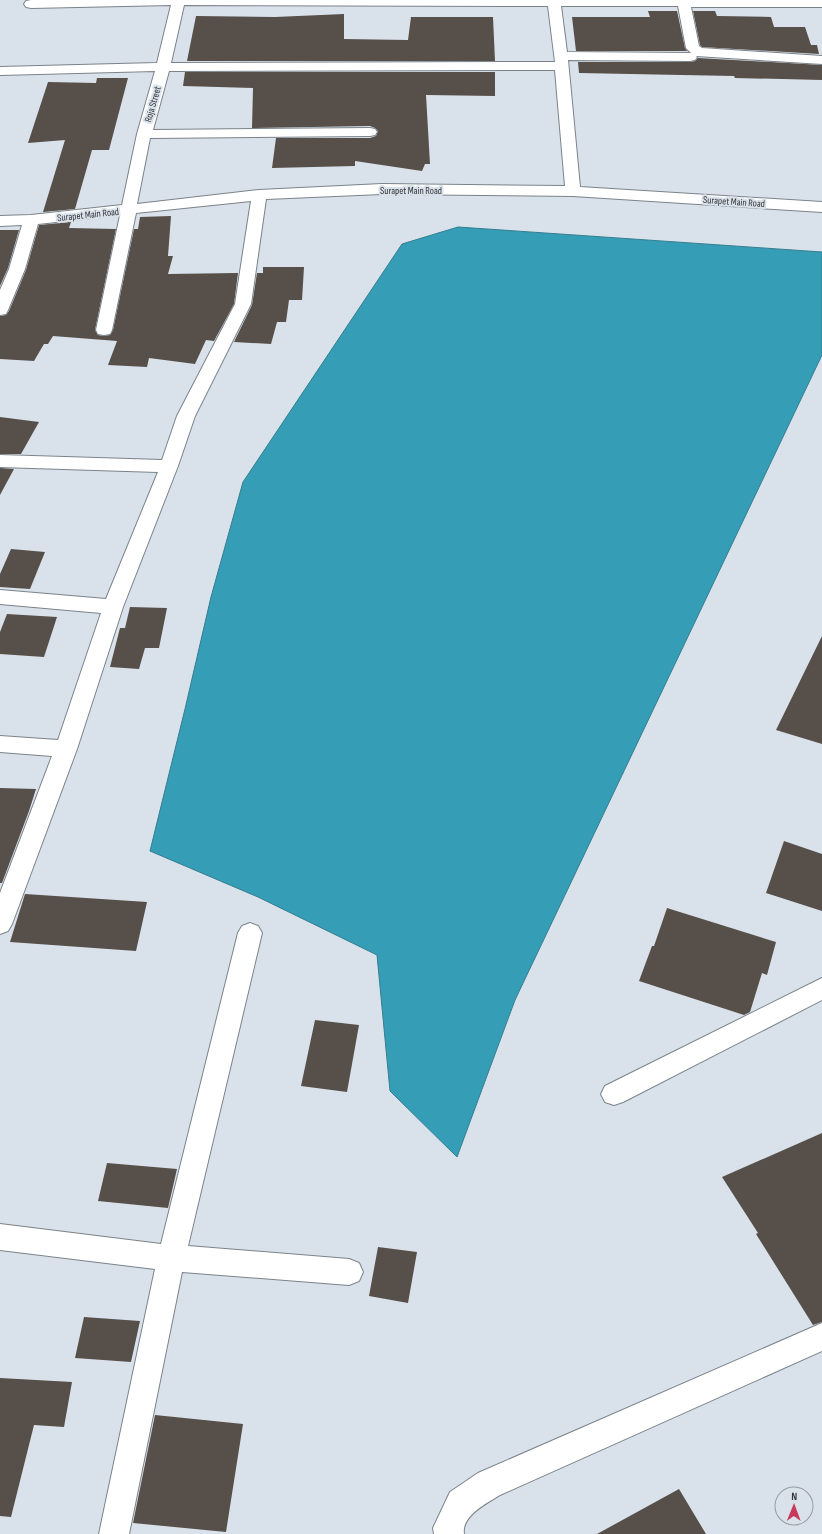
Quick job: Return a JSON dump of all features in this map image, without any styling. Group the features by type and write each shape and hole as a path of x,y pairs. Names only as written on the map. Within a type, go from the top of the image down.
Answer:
{"street":[{"path":"31,4 179,0 822,3"},
{"name":"Roja Street","path":"104,330 144,134 163,67 179,0"},
{"path":"554,1 573,191"},
{"path":"684,2 693,48 698,52 822,60"},
{"path":"0,71 561,61 690,57"},
{"path":"144,134 370,132"},
{"name":"Surapet Main Road","path":"0,221 31,220 258,195 382,189 573,191 822,207"},
{"path":"0,924 66,749 113,607 169,466 186,416 243,304 252,251 258,195"},
{"path":"0,310 17,269 31,220"},
{"path":"0,461 169,466"},
{"path":"0,597 113,607"},
{"path":"0,744 66,749"},
{"path":"114,1534 171,1258 250,933"},
{"path":"614,1094 822,988"},
{"path":"0,1237 171,1258 349,1272"},
{"path":"449,1534 448,1528 461,1503 489,1484 822,1337"}],"water":[{"path":"458,227 822,252 822,355 515,1000 457,1157 390,1091 377,955 258,897 150,851 211,597 243,482 402,244"}],"building":[{"path":"648,11 677,11 685,48 687,51 576,51 572,17 650,17"},
{"path":"693,11 715,11 717,16 771,17 774,27 805,27 811,45 817,45 819,54 702,47 700,45"},
{"path":"344,14 344,39 408,40 411,17 493,17 495,61 187,61 196,16 275,17"},
{"path":"698,58 822,65 822,80 735,78 734,76 579,73 578,62 690,62 695,61"},
{"path":"185,72 495,72 495,96 426,95 430,164 425,164 422,171 355,161 355,166 272,168 276,138 370,138 376,136 378,131 370,126 252,128 253,88 183,86"},
{"path":"97,78 128,78 109,150 92,150 75,209 43,212 65,140 28,143 48,82 96,83"},
{"path":"171,216 168,256 173,256 168,274 238,273 234,304 214,341 206,340 195,364 149,358 147,367 108,365 117,341 53,336 48,344 44,344 34,361 0,359 0,316 6,315 9,311 26,270 39,225 71,222 69,228 116,229 95,330 98,335 104,336 110,335 113,330 134,229 138,229 140,217"},
{"path":"0,230 19,230 8,268 0,286"},
{"path":"263,267 304,267 302,300 289,300 286,322 277,322 271,344 234,342 252,305 257,273 263,273"},
{"path":"0,417 39,422 21,454 0,454"},
{"path":"0,468 14,469 0,495"},
{"path":"11,549 45,552 30,589 0,587 0,574"},
{"path":"130,607 167,608 159,648 145,648 139,669 110,667 120,628 125,628"},
{"path":"7,614 57,617 44,657 0,654 0,632"},
{"path":"822,636 822,744 776,730"},
{"path":"0,788 36,789 2,883 0,883"},
{"path":"784,841 822,854 822,911 766,893"},
{"path":"25,894 147,902 136,951 10,942"},
{"path":"667,908 776,942 767,975 762,973 750,1012 744,1015 639,981 652,946 654,946"},
{"path":"315,1020 359,1025 347,1092 301,1086"},
{"path":"822,1133 822,1322 813,1325 756,1234 758,1233 722,1177"},
{"path":"107,1163 177,1169 168,1208 98,1201"},
{"path":"378,1247 417,1252 408,1303 369,1296"},
{"path":"84,1317 140,1321 131,1362 75,1358"},
{"path":"0,1378 72,1382 64,1427 34,1425 11,1517 0,1516"},
{"path":"155,1415 243,1424 226,1532 133,1523"},
{"path":"679,1489 706,1534 597,1534"}]}
